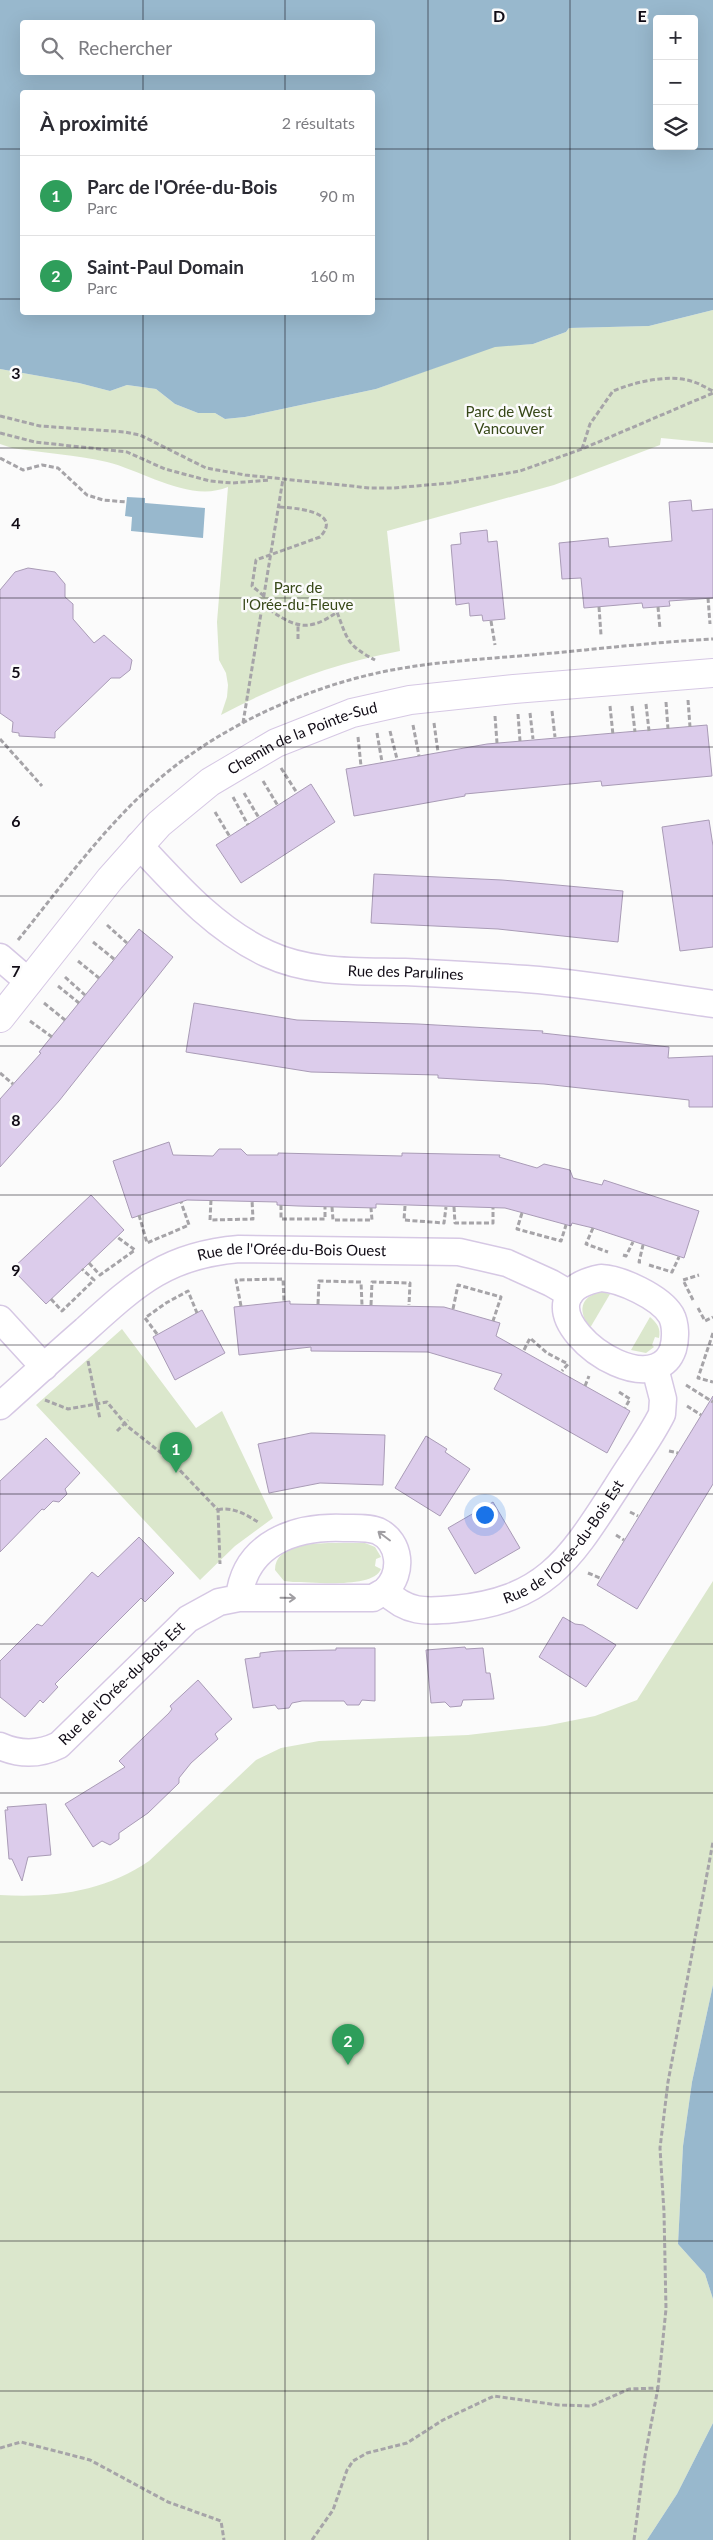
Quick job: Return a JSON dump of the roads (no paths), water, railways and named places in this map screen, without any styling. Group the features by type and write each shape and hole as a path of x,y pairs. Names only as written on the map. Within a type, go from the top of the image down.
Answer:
{"street":[{"name":"Chemin de la Pointe-Sud","path":"0,1018 36,992 139,845 171,813 233,767 276,743 352,713 441,696 713,673"},
{"name":"Rue des Parulines","path":"139,845 210,918 226,931 269,954 292,962 339,970 527,979 599,986 713,1004"},
{"path":"0,957 36,992"},
{"name":"Rue de l'Orée-du-Bois Ouest","path":"44,1367 136,1284 173,1264 219,1251 356,1250 459,1252 507,1263 552,1283 570,1294"},
{"path":"611,1278 623,1282 664,1307 671,1315 674,1324 675,1344 671,1355 664,1363 654,1368 626,1366 583,1341 568,1318 567,1302 570,1294 580,1284 590,1280 611,1278"},
{"path":"0,1319 44,1367 0,1406"},
{"name":"Rue de l'Orée-du-Bois Est","path":"0,1746 22,1753 37,1753 58,1745 188,1619 219,1602 239,1598 360,1599 373,1598 385,1591 398,1604 413,1610 457,1609 515,1597 543,1581 558,1568 583,1539 662,1414 663,1399 654,1368"},
{"path":"239,1598 245,1572 269,1546 297,1532 329,1528 364,1528 377,1530 388,1537 395,1547 398,1558 392,1582 385,1591"}],"water":[{"path":"0,0 713,0 713,310 649,326 569,328 566,332 533,344 495,347 376,389 245,417 225,419 215,413 198,413 175,404 156,389 127,385 110,391 79,383 0,369"},
{"path":"127,497 145,498 145,503 205,508 203,538 131,531 132,517 125,516"},
{"path":"713,1985 713,2299 705,2274 678,2244 683,2146 692,2082"},
{"path":"713,2423 713,2540 647,2540 677,2494"}],"place":[{"name":"Parc de l'Orée-du-Bois","path":"176,1473"},
{"name":"Saint-Paul Domain","path":"348,2065"}],"park label":[{"name":"Parc de West Vancouver","path":"509,420"},
{"name":"Parc de l'Orée-du-Fleuve","path":"298,596"}]}
